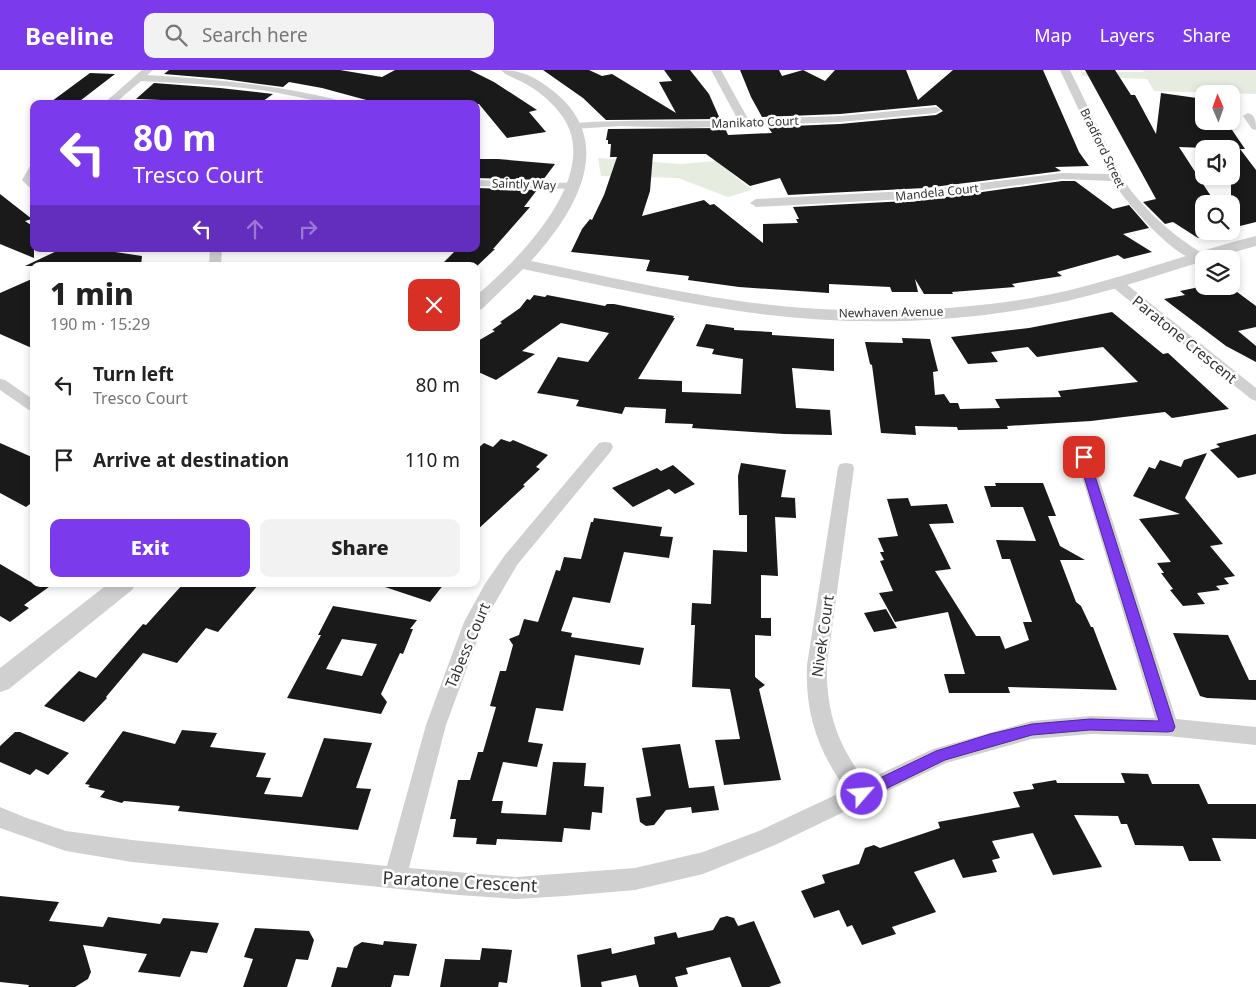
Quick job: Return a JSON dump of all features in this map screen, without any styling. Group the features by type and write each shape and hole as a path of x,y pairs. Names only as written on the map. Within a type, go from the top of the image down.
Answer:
{"street":[{"path":"113,100 148,70"},
{"path":"480,300 520,264 550,227 572,186 580,164 580,149 574,126 560,105 548,93 507,70"},
{"path":"716,70 744,123"},
{"name":"Bradford Street","path":"1065,70 1128,197 1163,234 1195,255"},
{"path":"139,78 220,83 304,95 325,100"},
{"path":"296,100 304,95"},
{"name":"Manikato Court","path":"574,126 620,122 688,125 840,119 936,110"},
{"path":"1248,116 1256,127"},
{"name":"Mandela Court","path":"756,203 925,194 1062,176 1117,178"},
{"name":"Saintly Way","path":"480,183 572,186"},
{"name":"Newhaven Avenue","path":"1223,250 1256,241"},
{"name":"Newhaven Avenue","path":"520,264 740,306 800,312 852,314 920,313 1027,304 1115,282 1195,258"},
{"name":"Paratone Crescent","path":"1115,282 1256,396"},
{"path":"0,383 30,404"},
{"name":"Tabess Court","path":"395,878 436,725 474,622 511,560 605,447"},
{"path":"1084,457 1168,727"},
{"name":"Nivek Court","path":"846,468 815,688 820,718 830,744 844,769 862,794"},
{"path":"0,682 120,587"},
{"name":"Paratone Crescent","path":"0,817 19,826 66,840 132,852 516,888 635,879 703,863 767,838 941,755 1032,730 1090,725 1168,727 1256,736"}],"shaded area":[{"path":"1143,70 1256,70 1256,94 1240,94 1240,85 1195,85 1195,92 1154,91 1147,79 1083,76 1081,72 1144,72"},
{"path":"598,158 681,164 716,161 752,190 728,197 678,178 601,176"}],"building":[{"path":"169,70 340,70 382,77 395,70 470,70 494,82 537,110 529,112 546,132 507,138 480,105 480,100 366,100 322,88 289,82 283,87 164,74"},
{"path":"543,70 589,70 602,76 612,74 676,113 659,82 672,81 664,70 690,70 709,94 720,119 606,120 583,98"},
{"path":"740,70 779,70 782,76 803,70 825,81 835,70 906,70 918,100 953,70 1043,70 1079,152 1089,166 1055,167 1061,171 925,188 788,195 780,178 750,186 706,154 653,154 650,191 642,216 704,200 710,205 714,204 763,243 763,224 798,223 796,219 799,219 793,207 925,200 1062,181 1075,181 1113,209 1129,205 1149,228 1123,234 1152,252 1124,259 1118,255 1057,272 1062,276 1012,284 1015,287 952,292 953,294 924,294 915,279 918,292 892,292 890,287 829,284 829,293 739,287 688,280 689,276 646,271 650,260 571,252 582,229 590,219 592,220 604,195 617,157 610,157 611,144 608,144 608,140 606,140 608,129 725,128 728,135 772,133 768,127 840,124 936,115 943,111 936,105 840,114 762,117"},
{"path":"1085,70 1115,70 1131,95 1135,95 1156,134 1161,93 1195,98 1195,130 1232,130 1239,140 1195,140 1195,148 1179,147 1195,172 1195,185 1204,185 1210,195 1195,195 1195,236 1173,222 1165,224 1143,202 1156,199"},
{"path":"90,73 115,74 81,100 53,100"},
{"path":"154,83 273,94 265,100 136,99"},
{"path":"1240,142 1245,149 1240,149"},
{"path":"1240,149 1256,170 1256,222 1240,226 1240,195 1231,195 1231,185 1240,185"},
{"path":"480,159 555,164 543,180 480,178"},
{"path":"480,188 537,190 524,207 530,207 493,249 495,249 480,263 444,262 454,252 480,252"},
{"path":"0,194 30,217 30,220 25,221 30,224 30,252 34,252 34,258 0,244"},
{"path":"55,252 115,252 142,256 141,262 33,262"},
{"path":"30,280 30,347 0,334 0,293"},
{"path":"1195,288 1195,295 1240,294 1256,306 1256,327 1238,331 1256,346 1256,362 1226,346 1164,299 1185,295 1180,291"},
{"path":"534,295 545,297 547,295 605,306 607,304 614,304 674,316 673,318 675,318 638,379 682,381 682,392 741,394 743,359 712,354 714,349 696,346 706,324 734,328 734,330 772,332 772,335 834,339 834,371 792,368 796,408 830,410 832,435 692,428 693,424 665,423 666,409 625,407 622,414 576,406 579,400 537,393 558,357 588,362 609,333 561,323 522,351 535,354 496,380 480,373 480,340 495,331 492,330 520,308 527,299 530,300"},
{"path":"1112,312 1163,354 1168,353 1229,409 1172,418 1165,412 1091,421 1007,426 1008,429 958,430 957,427 915,426 916,435 881,433 872,365 870,364 865,342 903,343 902,338 930,339 938,371 933,372 935,395 944,394 950,403 958,403 960,409 1000,408 995,399 1061,397 1058,391 1138,382 1103,347 1037,357 1028,347 991,352 998,362 968,364 951,337 1029,328"},
{"path":"1256,434 1256,474 1238,478 1210,450 1220,447 1216,444"},
{"path":"501,439 510,442 513,440 548,455 536,467 540,469 523,485 525,486 480,527 480,446 484,443 493,447"},
{"path":"0,443 30,456 30,504 26,507 0,493"},
{"path":"1207,453 1185,498 1223,544 1210,546 1235,576 1224,578 1229,584 1216,586 1220,590 1197,593 1205,604 1183,606 1170,590 1173,589 1161,573 1164,573 1157,563 1171,562 1139,519 1180,514 1133,496 1149,467 1155,469 1160,460 1181,467 1184,460"},
{"path":"741,463 786,470 781,497 795,498 796,518 775,517 778,576 761,575 761,618 771,618 771,636 755,635 755,677 765,685 759,689 781,780 724,785 715,740 740,739 730,689 692,687 695,625 691,625 692,603 711,604 713,550 747,552 747,515 739,515 738,476"},
{"path":"673,465 695,484 675,494 669,489 633,507 612,488 657,468 661,471"},
{"path":"995,483 1043,483 1056,516 1048,516 1060,546 1085,560 1060,560 1076,602 1081,606 1091,627 1093,627 1117,690 1008,687 1010,693 949,693 944,674 965,674 948,612 895,622 879,593 893,591 880,561 884,560 880,552 884,552 878,538 898,536 887,499 908,498 911,506 947,504 954,523 929,524 951,569 935,571 976,636 1000,636 1005,649 1029,640 1023,622 1032,622 1010,559 1002,559 996,540 1036,541 1023,507 991,507 984,486 996,486"},
{"path":"594,518 662,527 660,536 673,537 669,558 624,552 610,603 573,597 561,631 572,633 571,637 644,648 640,665 575,655 563,711 536,708 528,742 543,744 537,767 503,762 492,801 503,801 501,813 546,815 553,762 586,763 584,786 604,787 602,813 592,812 590,830 564,828 562,842 497,839 496,845 476,844 477,838 453,837 456,819 450,819 458,780 470,780 478,752 483,752 496,707 490,706 500,671 506,671 513,645 509,639 519,635 524,619 538,622 556,570 560,571 564,557 581,559 591,522 593,522"},
{"path":"0,564 30,582 30,587 49,587 24,605 29,608 10,622 0,616"},
{"path":"180,587 256,587 218,632 206,628 177,663 143,653 107,698 84,722 44,706 79,671 96,678 143,624 146,625"},
{"path":"385,587 442,587 430,602"},
{"path":"333,606 417,620 410,629 413,629 403,654 400,653 381,694 387,702 381,714 287,698 321,635 318,635","holes":["342,639 377,644 362,676 326,669"]},
{"path":"886,609 897,628 874,632 864,613"},
{"path":"1173,633 1228,635 1249,680 1256,680 1256,700 1200,696"},
{"path":"182,730 217,733 210,747 266,753 256,777 271,778 264,794 302,797 324,738 372,743 356,788 371,789 358,830 178,811 180,806 124,801 122,803 100,797 105,791 88,787 90,785 85,784 123,731 175,744"},
{"path":"15,732 20,732 69,753 48,775 36,769 30,775 0,762 0,746"},
{"path":"680,744 689,788 714,786 719,810 692,813 691,807 666,810 654,825 646,826 640,822 636,798 651,796 642,748"},
{"path":"1121,773 1148,774 1152,784 1199,784 1208,804 1256,804 1256,839 1212,838 1221,861 1189,861 1183,846 1135,845 1127,824 1121,824 1118,816 1074,815 1102,867 1053,875 1033,833 992,841 1000,858 992,860 997,872 963,878 954,859 914,872 936,912 892,927 896,934 862,945 852,925 847,927 839,910 814,918 801,891 825,883 822,875 859,864 865,848 874,845 880,848 940,828 938,822 1020,807 1013,792 1034,789 1032,784 1056,780 1057,783 1125,783"},
{"path":"0,896 59,902 49,921 103,927 108,917 160,924 163,918 219,923 207,953 191,951 180,977 138,972 147,954 83,945 91,972 88,979 75,987 28,987 29,985 0,982"},
{"path":"727,916 734,918 738,926 754,921 781,983 769,987 742,987 730,957 686,968 688,974 675,977 678,987 639,987 636,975 601,982 602,987 581,987 577,955 611,948 612,954 655,944 654,937 676,932 678,938 713,930 720,918"},
{"path":"255,928 309,931 314,940 308,960 296,959 287,987 243,987 253,959 244,957"},
{"path":"384,941 417,944 409,976 394,975 391,987 331,987 337,967 347,968 354,947 362,942 383,945"},
{"path":"482,948 512,950 507,983 499,982 498,987 440,987 445,959 480,960"}],"route":[{"path":"862,794 941,755 1032,730 1090,725 1168,727 1084,457"}]}
